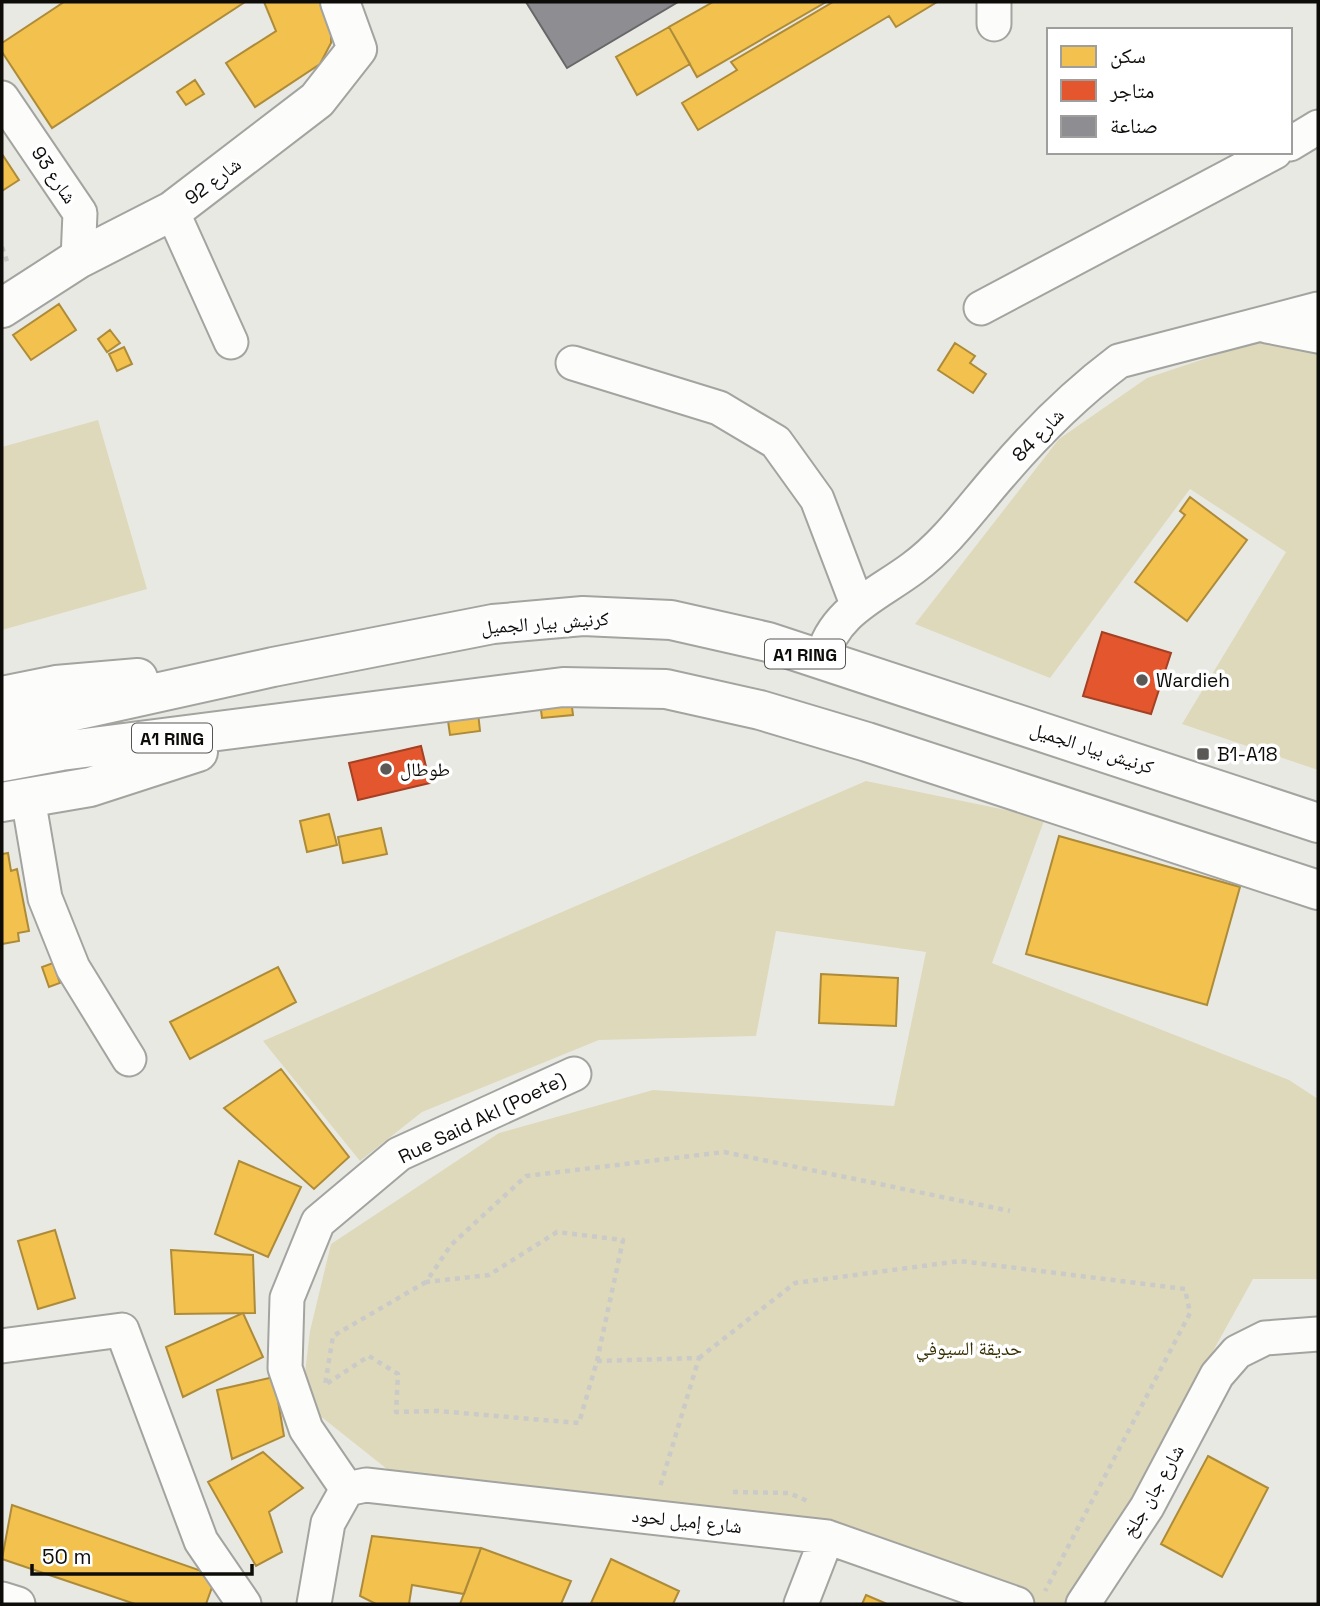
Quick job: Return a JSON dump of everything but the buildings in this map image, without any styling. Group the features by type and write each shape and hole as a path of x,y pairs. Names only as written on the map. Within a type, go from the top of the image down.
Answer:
{"main road":[{"name":"شارع 92","path":"2,308 78,259 172,211 317,100 357,49 340,2"},
{"name":"كرنيش بيار الجميل","path":"2,762 64,733 273,667 493,624 583,617 671,620 768,642 1318,823"},
{"path":"2,695 56,685 273,667"},
{"name":"كرنيش بيار الجميل","path":"2,727 64,733 283,725 563,687 666,689 738,704 867,742 1318,890"},
{"path":"15,800 90,787 283,725"}],"street":[{"name":"شارع 93","path":"2,98 80,213 78,259"},
{"path":"1292,143 1318,127"},
{"path":"981,307 1271,154"},
{"path":"172,211 231,342"},
{"path":"1262,325 1318,309"},
{"name":"شارع 84","path":"822,659 826,642 857,604 913,568 946,539 1031,441 1097,377 1119,361 1262,325 1318,336"},
{"path":"573,363 719,408 776,442 817,499 857,604"},
{"path":"15,800 45,898 73,968 129,1059"},
{"name":"Rue Said Akl (Poete)","path":"347,1489 306,1429 285,1368 286,1298 318,1222 399,1154 574,1074"},
{"path":"2,1346 122,1330 201,1541 244,1604"},
{"name":"شارع جان جلخ","path":"1083,1604 1147,1507 1217,1375 1237,1352 1265,1338 1318,1334"},
{"name":"شارع إميل لحود","path":"347,1489 366,1485 827,1537 1030,1600"},
{"path":"314,1604 328,1523 347,1489"},
{"path":"800,1604 827,1537"},
{"path":"2,1599 19,1604"}],"path":[{"path":"426,1282 452,1245 526,1176 632,1163 723,1152 1010,1211"},
{"path":"557,1232 623,1240 597,1361 579,1423 438,1411 396,1412 398,1374 369,1356 325,1385 333,1336 426,1282 489,1275 557,1232"},
{"path":"672,1491 659,1491 699,1358 795,1283 960,1261 1185,1289 1190,1314 1030,1600"},
{"path":"597,1361 699,1358"},
{"path":"724,1492 789,1493 814,1503"}],"green space":[{"path":"1318,321 1318,770 1182,724 1286,552 1190,489 1050,678 915,624 1059,439 1147,378"},
{"path":"98,420 147,589 2,630 2,447"},
{"name":"حديقة السيوفي","path":"866,781 1045,818 992,963 1289,1080 1318,1099 1318,1279 1253,1279 1073,1604 1037,1604 816,1518 392,1473 319,1415 304,1381 310,1331 331,1244 499,1133 653,1090 894,1106 926,952 776,931 756,1036 599,1040 422,1112 360,1161 263,1041"}],"place":[{"name":"Wardieh","path":"1142,680"},
{"name":"B1-A18","path":"1203,754"},
{"name":"طوطال","path":"386,769"}]}
